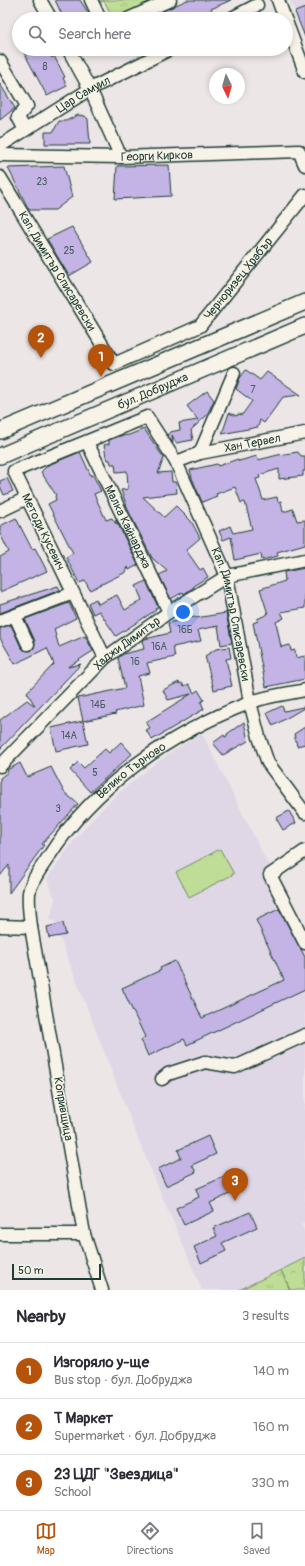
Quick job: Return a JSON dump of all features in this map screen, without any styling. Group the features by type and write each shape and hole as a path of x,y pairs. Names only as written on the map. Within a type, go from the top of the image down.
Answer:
{"main road":[{"name":"бул. Добруджа","path":"0,431 305,302"},
{"name":"бул. Добруджа","path":"0,456 305,326"}],"street":[{"path":"40,0 47,12"},
{"path":"91,0 97,12"},
{"path":"143,12 170,0"},
{"path":"278,0 283,12"},
{"path":"244,12 257,5"},
{"path":"293,39 305,72"},
{"path":"72,56 90,89 121,157"},
{"name":"Цар Самуил","path":"0,146 90,89 156,56"},
{"path":"0,61 27,106 18,117 25,130"},
{"name":"Георги Кирков","path":"0,154 121,157 299,151 305,165"},
{"name":"Кап. Димитър Списаревски","path":"0,177 114,364"},
{"name":"Черноризец Храбър","path":"114,364 200,326 305,195"},
{"name":"Хан Тервел","path":"200,453 234,373"},
{"name":"Кап. Димитър Списаревски","path":"87,442 147,417 176,462 227,576 250,702 258,737 268,763 305,813"},
{"name":"Хан Тервел","path":"176,462 200,453 305,433"},
{"name":"Методи Кусевич","path":"87,442 14,471 105,658"},
{"name":"Малка Кайнарджа","path":"87,442 169,612"},
{"path":"0,511 27,498"},
{"name":"Хаджи Димитър","path":"0,766 105,658 169,612 227,576 305,560"},
{"path":"0,622 73,593"},
{"path":"14,616 28,644"},
{"name":"Велико Търново","path":"31,927 29,892 39,871 55,846 96,798 144,759 194,727 250,702 305,690"},
{"path":"305,851 270,875 305,943"},
{"path":"0,926 31,927"},
{"name":"Копривщица","path":"31,927 84,1234 102,1290"},
{"path":"162,1079 168,1074 206,1062 235,1067 305,1035"},
{"path":"0,1234 84,1234"}],"shaded area":[{"path":"290,0 305,0 305,38 295,12"},
{"path":"202,733 265,858 279,877 305,929 305,1222 301,1224 305,1232 305,1258 239,1290 202,1290 140,1144 59,936 65,935 63,923 57,924 50,919 55,898 47,879 72,843 94,817 114,797 149,768"}],"green space":[{"path":"98,0 153,0 126,12 110,12 104,1 99,3"},
{"path":"220,849 234,874 189,897 176,872"},
{"path":"305,1258 305,1290 290,1290 281,1270"},
{"path":"281,1270 290,1290 239,1290"}],"building":[{"path":"55,0 80,0 88,12 61,12"},
{"path":"187,0 231,0 211,9 213,12 161,12"},
{"path":"305,8 305,37 295,12"},
{"path":"26,56 51,56 52,58 54,56 65,77 63,78 67,86 47,96"},
{"path":"0,84 15,108 0,120"},
{"path":"78,115 85,116 88,119 90,144 45,144 45,132 53,132 59,121 66,121"},
{"path":"169,165 171,196 115,199 117,166"},
{"path":"64,166 72,197 55,210 29,210 8,168"},
{"path":"72,227 93,262 69,276 47,239"},
{"path":"246,370 260,380 267,372 301,395 283,397 264,423 260,420 258,427 222,434 229,413 237,416 238,414 242,415 252,401 236,389 240,378"},
{"path":"207,391 214,400 207,415 191,430 193,440 176,443 172,435 173,443 167,435 170,432 180,430 179,423 198,420 187,406"},
{"path":"144,429 155,445 156,444 156,447 164,458 158,473 171,472 172,482 176,482 177,493 143,497 164,517 176,506 191,521 200,538 186,550 200,570 203,568 208,577 193,586 194,587 184,594 183,592 171,599 159,575 167,571 152,558 129,512 121,490 128,489 127,471 116,472 115,464 111,464 110,460 106,457 104,445 109,444 109,440 119,436 129,435"},
{"path":"80,452 91,476 93,475 101,491 94,494 106,520 112,518 116,524 116,520 138,565 129,570 128,567 126,572 90,590 85,581 79,583 66,557 73,553 48,504 56,500 56,495 41,472 48,465"},
{"path":"298,452 301,456 305,456 305,471 303,471 303,476 279,479 279,469 259,475 260,478 256,479 263,500 277,497 278,502 281,501 283,512 293,509 297,521 305,520 305,544 277,552 278,556 262,560 261,554 235,560 231,537 223,540 219,531 230,526 233,533 252,529 245,502 241,503 235,487 216,494 217,496 202,502 190,470 217,464 218,466 238,459 239,461 257,456 258,460"},
{"path":"7,478 13,491 4,495 0,486 0,481"},
{"path":"16,518 32,549 35,548 47,571 0,592 0,557 9,552 0,534 0,526"},
{"path":"305,568 305,608 281,612 284,618 276,622 281,647 290,645 291,651 295,650 296,658 305,656 305,679 266,687 253,623 258,621 257,619 268,614 260,589 285,581 284,572"},
{"path":"146,581 158,607 155,609 156,610 116,636 99,611 93,614 88,603 96,599 98,604 117,595 125,610 142,600 136,586"},
{"path":"58,586 60,590 0,613 0,604"},
{"path":"69,603 76,618 54,629 59,647 85,636 93,651 68,667 81,664 0,749 0,720 27,700 35,706 27,692 54,664 47,648 15,664 0,638 0,628 11,625 21,647 24,650 31,651 34,648 35,641 25,619"},
{"path":"226,613 232,643 221,645 218,626 198,630 201,641 173,647 175,657 147,663 150,673 138,676 144,705 115,712 116,714 83,721 78,698 125,688 118,658 123,654 144,649 142,640 170,633 168,623 195,617"},
{"path":"229,647 231,658 226,659 232,686 214,690 205,656 216,649"},
{"path":"179,682 184,686 189,684 194,693 198,690 204,700 201,702 204,709 152,740 146,730 150,728 146,722 191,694 168,700 163,690"},
{"path":"282,706 284,711 304,708 273,726 267,713"},
{"path":"83,721 88,744 56,751 51,728"},
{"path":"244,722 248,741 223,755 213,743 224,735 225,737 227,736 227,734"},
{"path":"305,727 305,744 297,746 294,734"},
{"path":"121,742 132,754 90,792 70,770 78,762 84,768 105,749 109,753"},
{"path":"20,763 27,777 51,767 64,792 78,804 42,844 44,845 9,893 9,865 0,876 0,778 8,772 7,770"},
{"path":"289,811 296,823 283,830 276,818"},
{"path":"279,909 305,957 305,989 187,1045 184,1039 148,1056 141,1040 145,1037 122,988 161,970 160,968 175,961 202,1018 284,980 256,920"},
{"path":"63,923 66,935 49,938 47,927"},
{"path":"208,1136 216,1154 192,1165 196,1172 166,1186 158,1169 181,1158 178,1150"},
{"path":"226,1176 234,1192 210,1203 214,1211 184,1225 176,1208 199,1197 196,1189"},
{"path":"250,1212 257,1227 222,1243 226,1251 201,1263 194,1247 217,1236 213,1228"}],"place":[{"name":"Т Маркет","path":"41,358"},
{"name":"Изгоряло у-ще","path":"101,377"},
{"name":"23 ЦДГ \"Звездица\"","path":"235,1201"}]}
